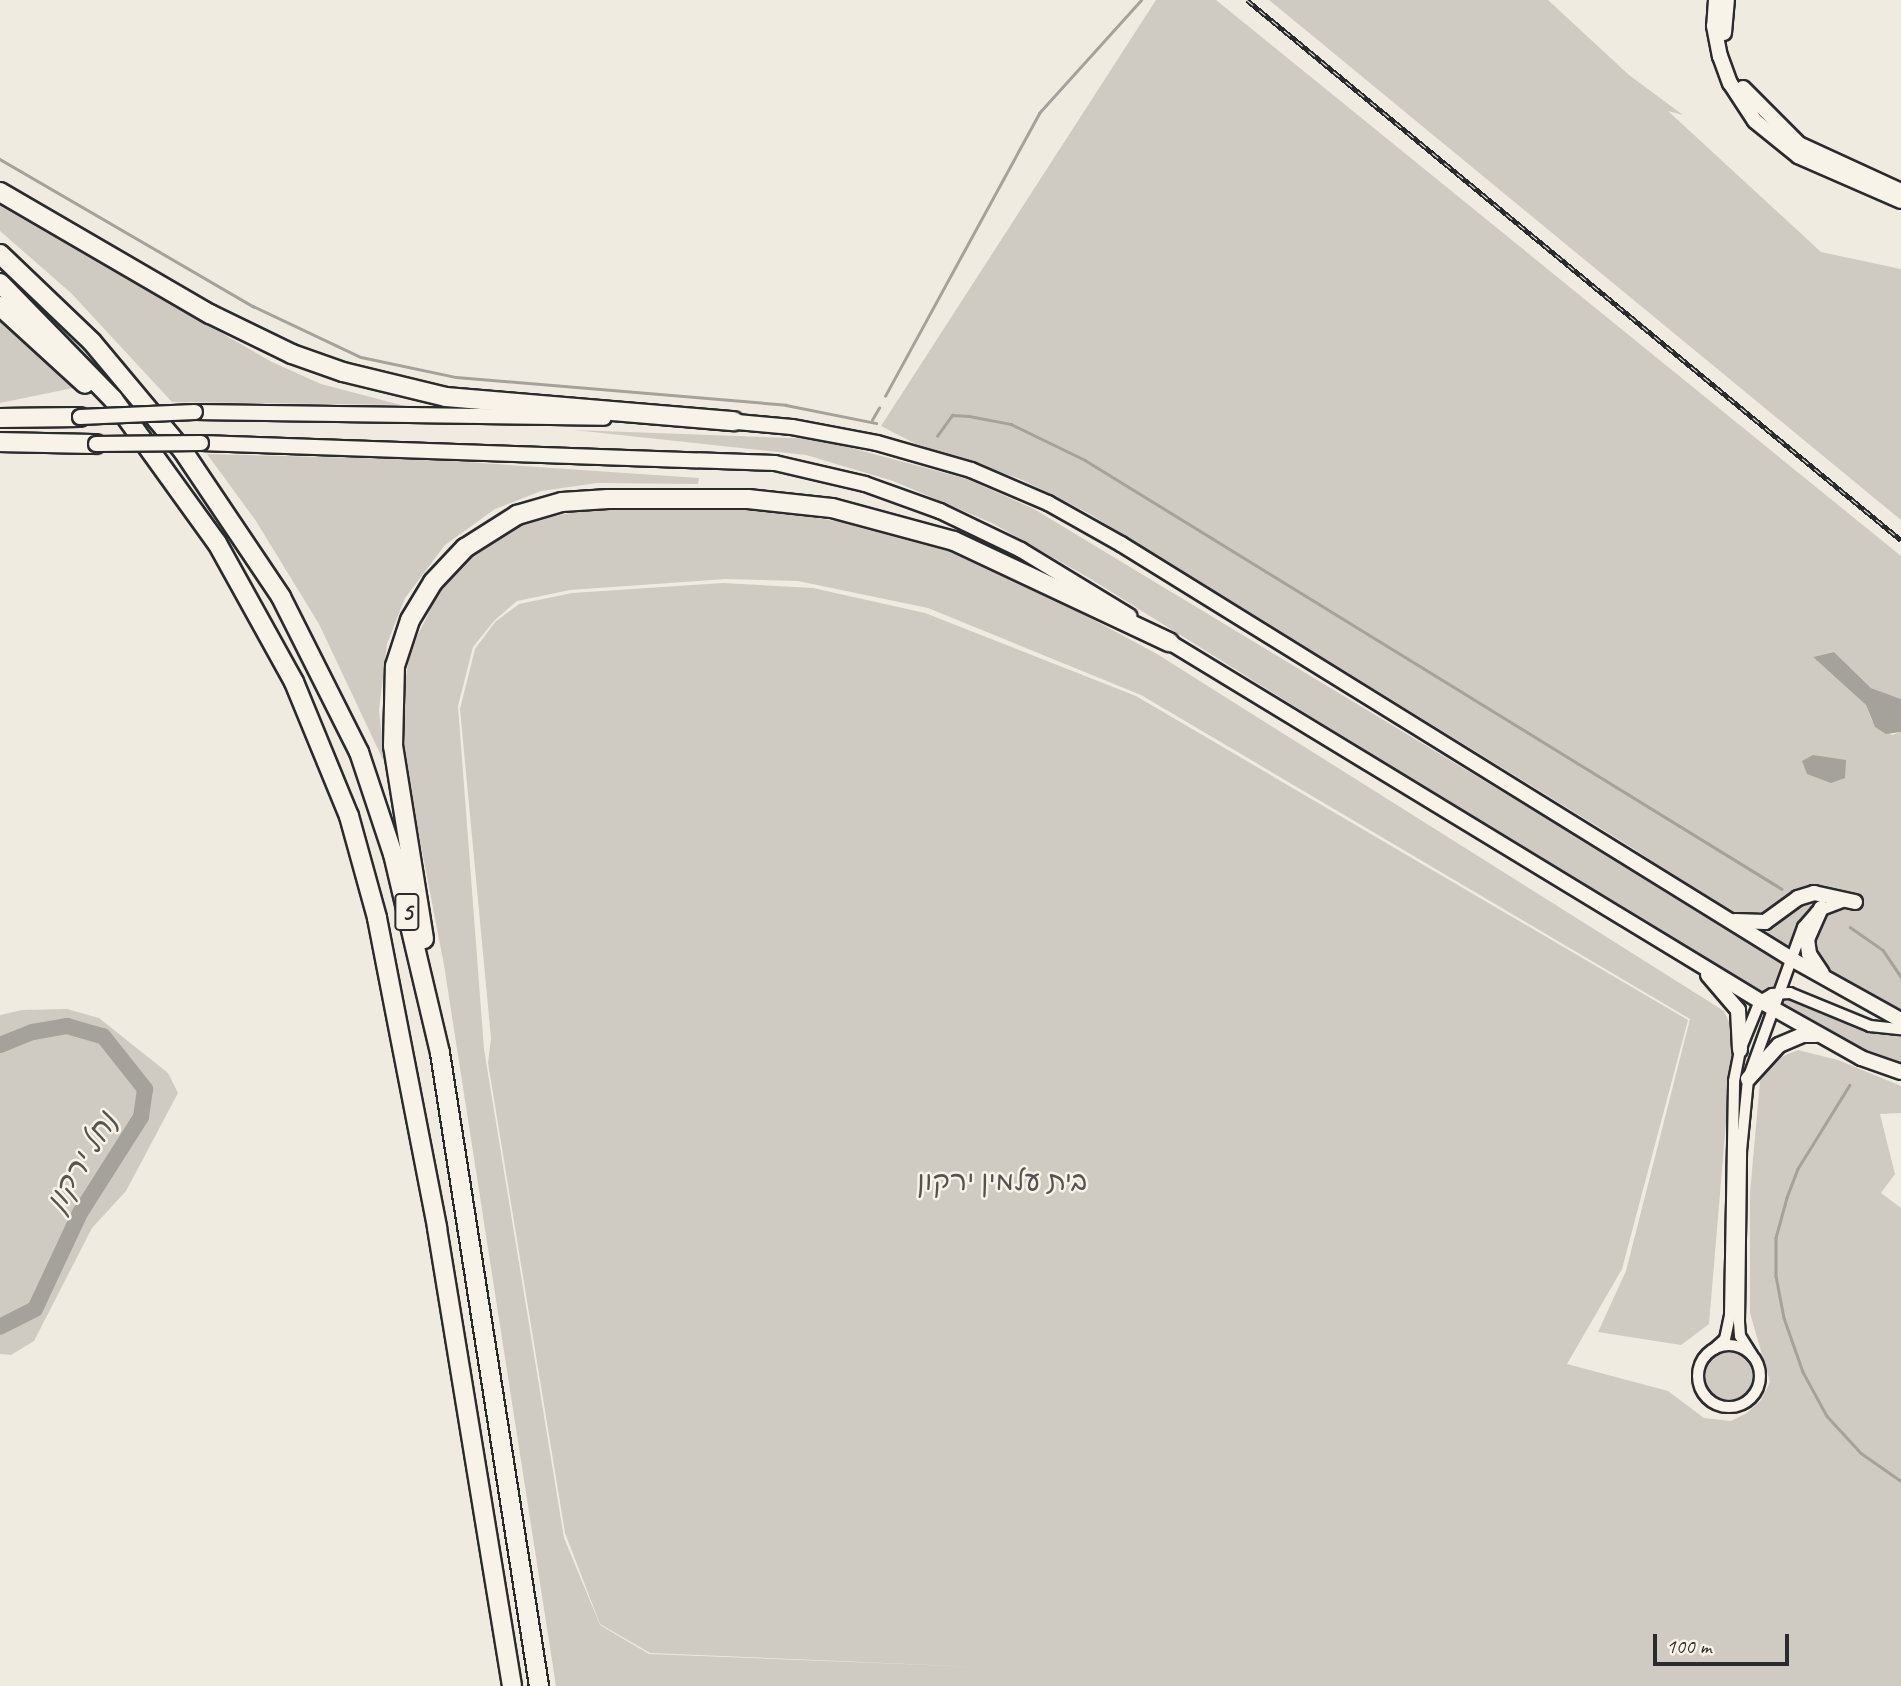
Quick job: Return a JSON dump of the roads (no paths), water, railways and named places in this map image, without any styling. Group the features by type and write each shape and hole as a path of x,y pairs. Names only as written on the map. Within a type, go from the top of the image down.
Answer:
{"highway":[{"path":"0,192 236,328 356,376 472,400 734,421"},
{"name":"5","path":"0,254 71,320 148,405 238,530 310,649 346,722 384,821 439,1053 539,1686"},
{"name":"5","path":"0,283 95,378 156,455 232,568 294,682 331,767 367,877 437,1228 512,1686"},
{"path":"0,306 156,455"},
{"path":"0,418 80,417"},
{"path":"0,442 96,444"},
{"path":"439,1053 393,746 394,675 404,634 433,582 465,548 502,523 546,505 583,499 748,499 832,508 954,541 1169,642"}],"main road":[{"path":"1716,0 1714,26 1730,83 1755,121 1799,150 1901,201"},
{"path":"1727,0 1723,26 1728,56 1739,82 1759,109 1799,150 1901,191"},
{"path":"80,417 194,412 734,421 877,443 971,470 1048,503 1113,539 1793,960 1901,1020"},
{"path":"96,444 201,443 746,459 804,469 890,492 996,536 1819,1036 1901,1072"},
{"path":"1720,915 1760,923 1814,893 1855,902"},
{"path":"1821,908 1808,930 1807,947 1816,967 1833,983"},
{"path":"1685,956 1738,1010 1740,1050"},
{"path":"1748,1079 1779,1045 1802,1035 1819,1036"}],"street":[{"path":"1766,1004 1748,1079 1741,1151 1740,1336 1760,1372 1756,1391 1742,1405 1726,1408 1706,1398 1698,1380 1702,1361 1725,1339 1730,1315 1734,1081 1740,1050 1766,1004 1778,993 1793,960 1803,927 1821,908 1855,902"},
{"path":"1778,993 1809,998 1870,1026 1901,1029"},
{"path":"1714,1349 1738,1346 1752,1355"}],"waterway":[{"path":"885,396 1039,113 1141,0"},
{"path":"0,159 253,306 361,357 456,377 786,405 876,423"},
{"path":"872,420 879,408"},
{"path":"937,436 952,415 969,416 1011,424 1085,460 1782,889"},
{"path":"1850,927 1883,950 1901,977"},
{"name":"נחל ירקון","path":"0,1045 33,1032 67,1026 103,1036 145,1089 141,1117 80,1213 35,1309 0,1327"},
{"path":"1850,1085 1798,1169 1776,1238 1776,1276 1784,1318 1803,1372 1827,1416 1861,1453 1901,1481"}],"railway":[{"path":"1247,0 1901,540"}],"park label":[{"name":"בית עלמין ירקון","path":"1002,1181"}]}
